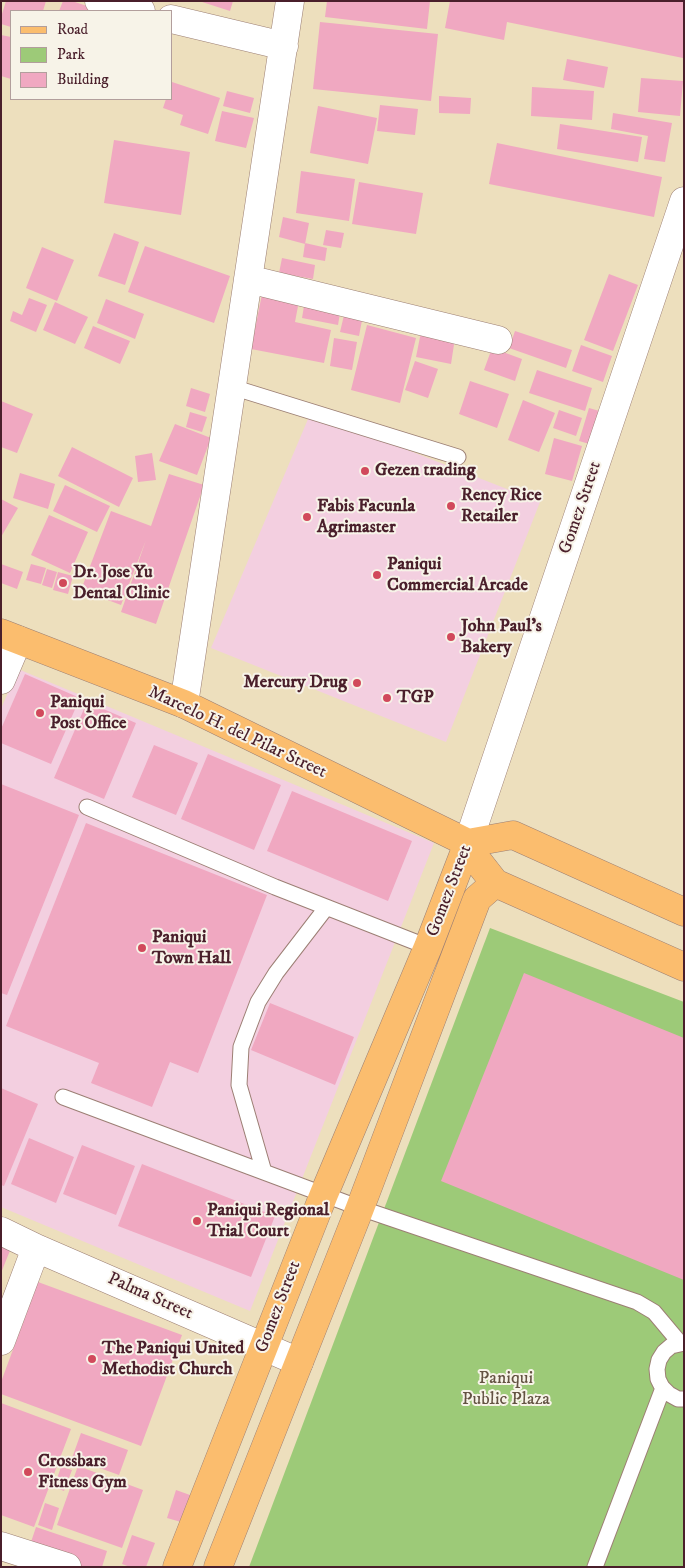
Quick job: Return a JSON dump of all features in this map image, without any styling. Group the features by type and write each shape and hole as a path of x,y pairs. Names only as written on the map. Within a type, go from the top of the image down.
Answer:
{"main road":[{"name":"Marcelo H. del Pilar Street","path":"10,636 184,704 468,843"},
{"path":"684,912 513,835 468,843 495,883 684,967"},
{"name":"Gomez Street","path":"177,1567 324,1194 428,947 468,843"},
{"name":"Gomez Street","path":"218,1567 360,1208 477,899 495,883"}],"street":[{"path":"100,1 137,10"},
{"path":"184,704 290,1"},
{"path":"172,19 284,46"},
{"name":"Gomez Street","path":"468,843 684,201"},
{"path":"248,278 498,340"},
{"path":"1,680 10,636"},
{"name":"Palma Street","path":"1,1231 299,1362"},
{"path":"1,1341 36,1248"},
{"path":"1,1546 67,1567"}],"lane":[{"path":"232,387 458,457"},
{"path":"87,807 326,908 428,947"},
{"path":"264,1172 239,1085 241,1048 258,1002 276,973 326,908"},
{"path":"63,1097 360,1208 637,1302 654,1312 682,1343 671,1346 664,1352 659,1360 657,1369 658,1379 663,1388 669,1394 684,1399"},
{"path":"594,1567 663,1388"}],"shaded area":[{"name":"Paniqui Commercial Arcade","path":"311,412 540,502 446,742 211,648"},
{"path":"18,669 434,843 250,1311 1,1207 1,709"}],"green space":[{"name":"Paniqui Public Plaza","path":"490,928 684,1002 684,1567 249,1567"}],"building":[{"path":"6,1 46,1 43,10 10,10 10,27 1,24"},
{"path":"63,1 72,1 99,10 59,10"},
{"path":"199,1 233,1 230,11"},
{"path":"327,1 430,1 427,29 325,17"},
{"path":"450,1 684,1 683,58 507,22 504,40 445,28"},
{"path":"320,22 438,34 431,101 313,89"},
{"path":"1,35 10,37 10,79 1,76"},
{"path":"567,59 608,67 604,88 563,80"},
{"path":"641,78 683,81 680,116 638,112"},
{"path":"172,82 220,98 208,134 180,125 183,115 163,108 166,100 172,100"},
{"path":"532,87 594,91 592,120 531,116"},
{"path":"227,91 254,98 250,113 223,106"},
{"path":"439,96 471,98 470,114 439,113"},
{"path":"380,105 418,109 415,135 377,131"},
{"path":"318,106 377,118 368,164 310,153"},
{"path":"222,111 254,118 246,148 215,141"},
{"path":"613,113 672,123 665,162 644,159 648,136 611,129"},
{"path":"560,124 642,137 638,162 557,149"},
{"path":"114,140 190,152 181,215 104,203"},
{"path":"497,143 662,177 654,217 489,184"},
{"path":"301,171 355,179 349,221 296,213"},
{"path":"359,182 423,193 416,234 352,224"},
{"path":"283,217 309,223 305,244 279,237"},
{"path":"326,230 344,233 341,248 323,245"},
{"path":"114,233 139,242 125,285 98,276"},
{"path":"305,243 327,248 325,261 303,257"},
{"path":"145,246 230,276 214,323 128,292"},
{"path":"42,247 74,260 57,301 26,288"},
{"path":"282,258 315,265 313,279 279,273"},
{"path":"609,274 638,285 613,351 584,340"},
{"path":"262,294 299,301 295,322 331,330 324,363 251,349"},
{"path":"29,298 47,305 36,332 10,321 13,311 22,315"},
{"path":"106,299 144,314 135,339 97,323"},
{"path":"305,300 341,307 338,325 302,318"},
{"path":"55,302 88,317 75,344 43,330"},
{"path":"345,311 363,315 359,336 340,332"},
{"path":"367,325 416,338 400,403 351,390"},
{"path":"93,326 130,341 120,364 84,348"},
{"path":"515,331 572,350 566,368 509,348"},
{"path":"421,332 455,338 451,364 416,357"},
{"path":"334,338 357,342 352,370 330,366"},
{"path":"581,345 612,356 603,382 572,371"},
{"path":"492,348 522,359 515,381 484,370"},
{"path":"415,361 438,369 428,398 405,390"},
{"path":"537,370 592,388 585,411 529,393"},
{"path":"470,381 509,394 497,428 459,414"},
{"path":"191,388 210,394 205,412 186,406"},
{"path":"523,400 555,413 539,452 508,440"},
{"path":"1,401 33,414 17,453 1,447"},
{"path":"589,408 603,412 593,445 579,441"},
{"path":"559,410 582,418 576,436 553,428"},
{"path":"190,412 207,417 202,432 186,427"},
{"path":"175,424 211,438 197,475 159,461"},
{"path":"554,438 582,446 572,481 545,474"},
{"path":"72,447 133,478 119,507 58,476"},
{"path":"152,453 156,480 138,482 135,456"},
{"path":"20,473 55,484 48,509 13,498"},
{"path":"169,474 204,485 156,624 121,612 146,540 121,605 81,590 111,511 151,526"},
{"path":"65,485 110,506 97,532 53,511"},
{"path":"1,499 18,508 1,537"},
{"path":"49,515 88,532 70,573 31,555"},
{"path":"1,564 23,572 17,589 1,583"},
{"path":"31,564 46,568 41,584 26,580"},
{"path":"47,569 57,572 52,588 42,585"},
{"name":"Dr. Jose Yu Dental Clinic","path":"58,572 73,576 68,594 53,590"},
{"name":"Paniqui Post Office","path":"25,674 80,698 51,764 1,743 1,729"},
{"path":"87,702 136,723 104,799 54,778"},
{"path":"154,745 198,763 176,815 132,797"},
{"path":"208,754 281,785 254,850 181,819"},
{"path":"1,784 79,815 7,995 1,993"},
{"path":"292,791 412,841 388,901 267,851"},
{"name":"Paniqui Town Hall","path":"86,823 267,895 198,1073 170,1062 152,1107 91,1083 99,1063 6,1026"},
{"path":"524,973 684,1038 684,1280 441,1181"},
{"path":"270,1003 354,1037 335,1085 251,1050"},
{"path":"1,1088 38,1104 4,1186 1,1185"},
{"path":"29,1138 74,1157 56,1203 11,1184"},
{"path":"82,1145 135,1166 116,1215 63,1194"},
{"name":"Paniqui Regional Trial Court","path":"142,1164 275,1216 251,1277 118,1226"},
{"path":"1,1244 11,1248 1,1273"},
{"name":"The Paniqui United Methodist Church","path":"38,1282 182,1335 141,1446 1,1394 1,1382"},
{"name":"Crossbars Fitness Gym","path":"1,1403 71,1429 34,1527 1,1515"},
{"path":"81,1433 128,1450 119,1475 72,1458"},
{"path":"78,1466 143,1490 122,1548 57,1525"},
{"path":"61,1467 72,1470 64,1491 54,1487"},
{"path":"176,1490 190,1495 181,1522 167,1518"},
{"path":"45,1503 59,1508 52,1530 38,1525"},
{"path":"36,1527 107,1551 102,1567 84,1567 29,1548"},
{"path":"132,1535 155,1543 146,1567 130,1567 122,1564"}],"place":[{"name":"Gezen trading","path":"365,471"},
{"name":"Rency Rice Retailer","path":"451,506"},
{"name":"Fabis Facunla Agrimaster","path":"307,517"},
{"name":"Paniqui Commercial Arcade","path":"377,575"},
{"name":"Dr. Jose Yu Dental Clinic","path":"63,583"},
{"name":"John Paul's Bakery","path":"451,637"},
{"name":"Mercury Drug","path":"357,683"},
{"name":"TGP","path":"387,698"},
{"name":"Paniqui Post Office","path":"40,713"},
{"name":"Paniqui Town Hall","path":"142,948"},
{"name":"Paniqui Regional Trial Court","path":"197,1221"},
{"name":"The Paniqui United Methodist Church","path":"92,1359"},
{"name":"Crossbars Fitness Gym","path":"28,1472"}]}
